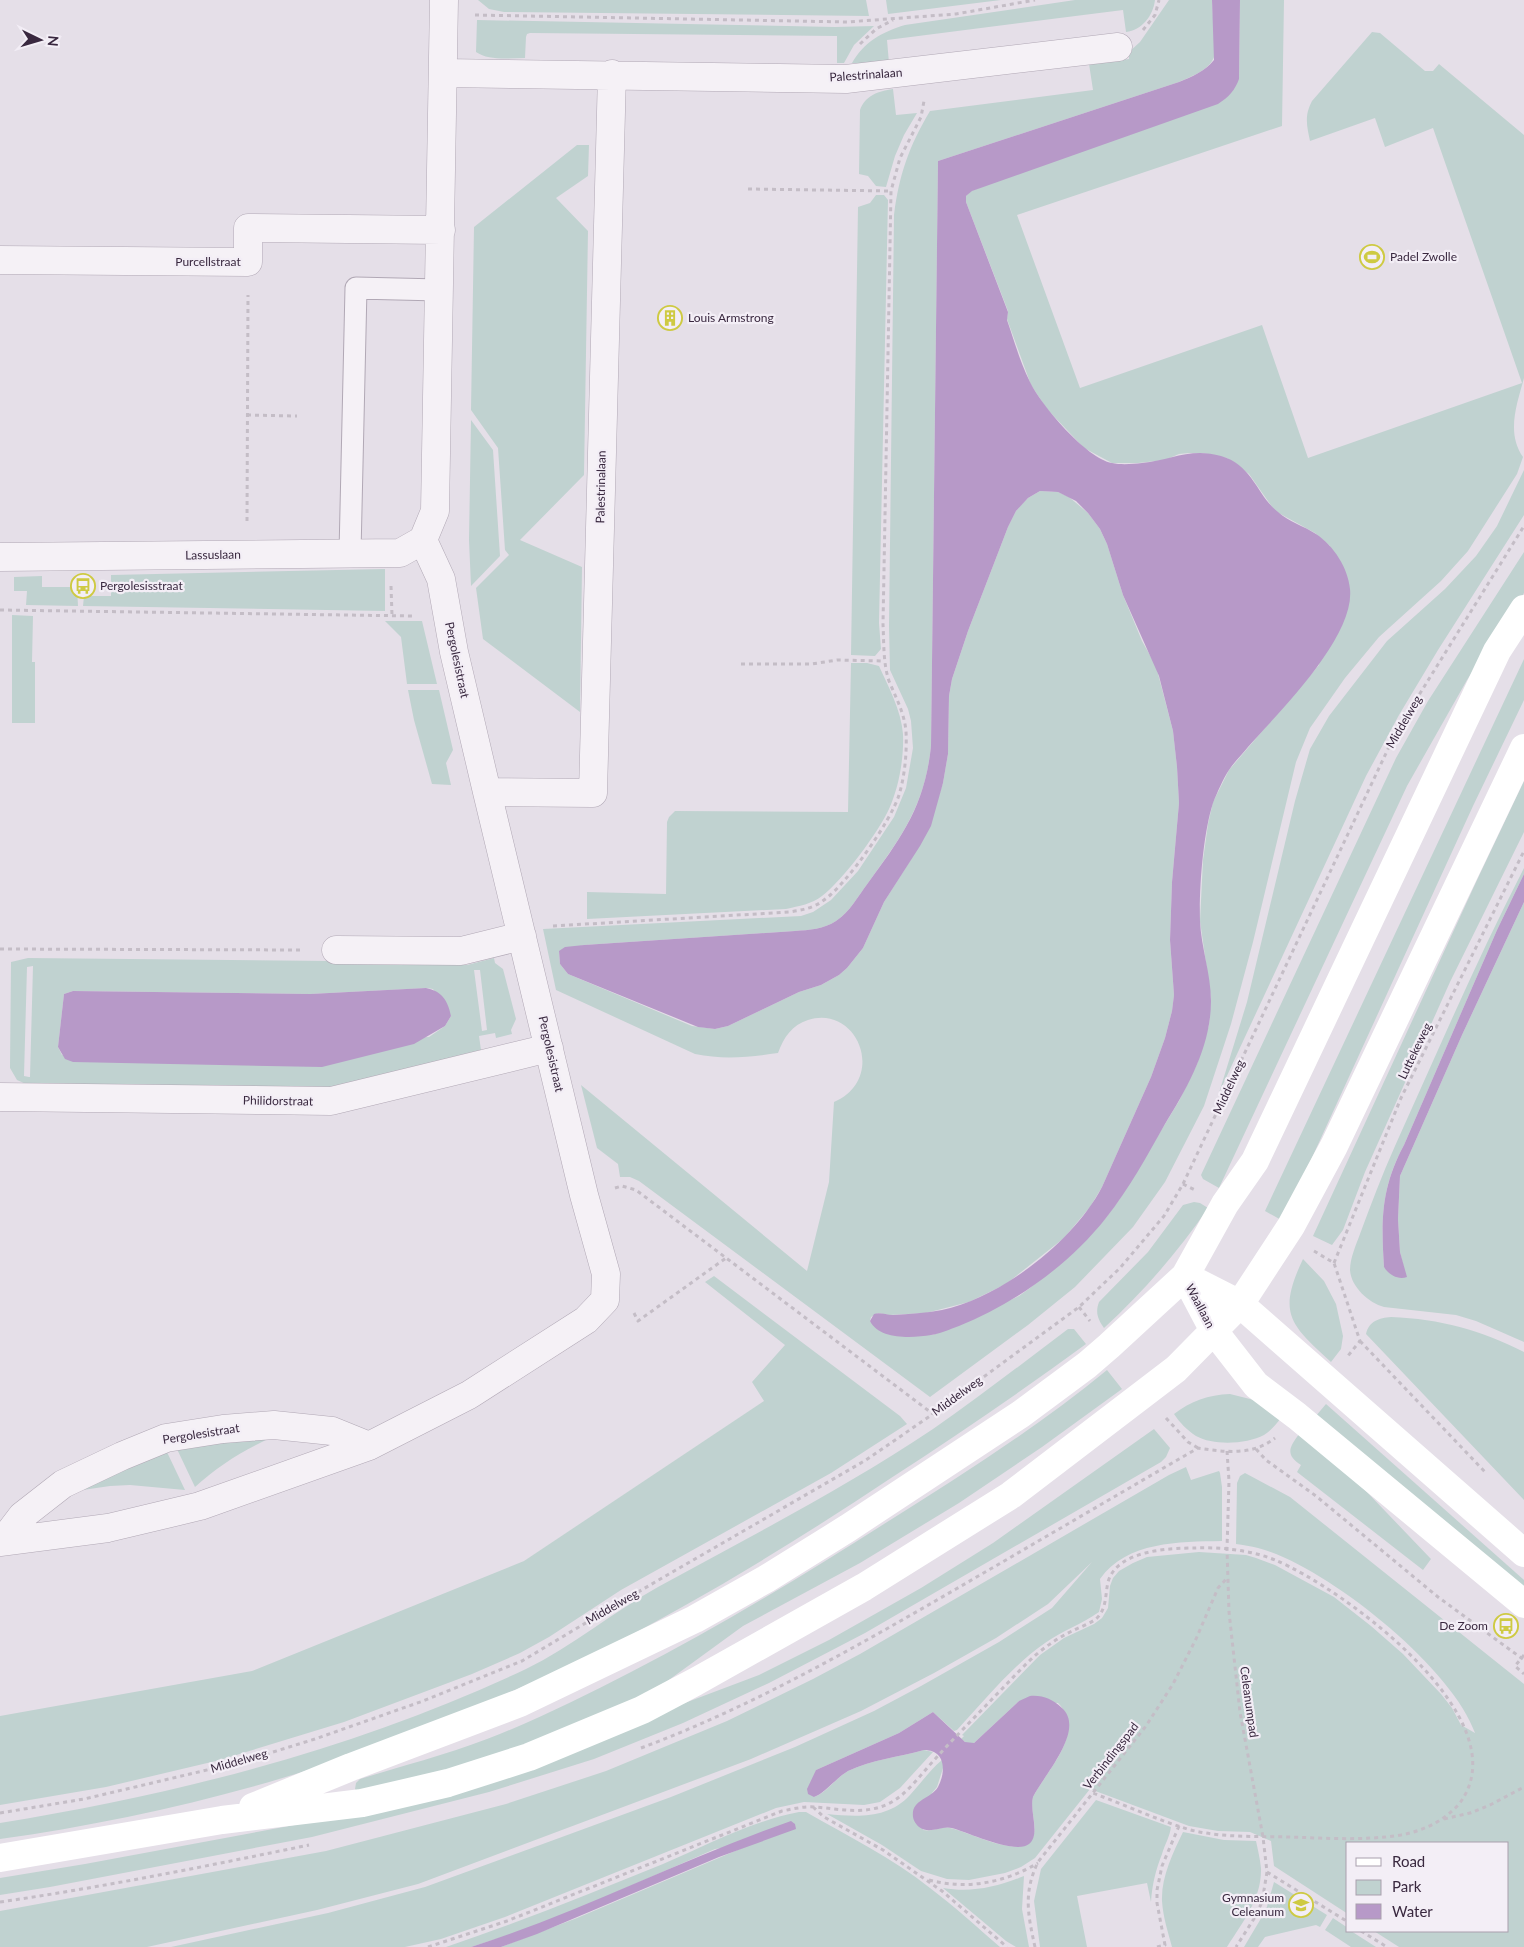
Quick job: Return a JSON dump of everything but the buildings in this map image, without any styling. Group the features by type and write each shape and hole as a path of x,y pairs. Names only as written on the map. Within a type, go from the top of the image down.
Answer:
{"main road":[{"path":"222,1820 351,1767 520,1703 696,1619 727,1602 848,1528 982,1440 1058,1387 1087,1365 1184,1276 1226,1204 1255,1161 1497,651 1524,609"},
{"path":"0,1858 222,1820 362,1803 448,1783 529,1756 642,1710 695,1682 864,1587 1011,1495 1176,1369 1240,1304 1291,1226 1334,1146 1524,748"},
{"name":"Waallaan","path":"1184,1276 1240,1304 1524,1554"},
{"name":"Waallaan","path":"1184,1276 1214,1332 1256,1385 1305,1422 1524,1604"}],"street":[{"path":"423,540 435,511 444,7"},
{"name":"Palestrinalaan","path":"444,73 612,74 846,79 1118,47"},
{"name":"Palestrinalaan","path":"487,792 594,793 612,74"},
{"name":"Purcellstraat","path":"0,260 248,262 248,228 441,230"},
{"name":"Pergolesistraat","path":"2,1541 108,1528 200,1506 369,1446 468,1395 586,1320 604,1300 606,1274 584,1195 487,792 454,652 441,579 423,540"},
{"name":"Lassuslaan","path":"0,557 400,552 423,540"},
{"path":"336,950 461,951 522,936"},
{"name":"Philidorstraat","path":"0,1096 331,1101 549,1048"},
{"name":"Pergolesistraat","path":"2,1541 22,1516 62,1484 166,1438 223,1429 274,1425 332,1430 369,1446"}],"lane":[{"path":"350,553 356,288 439,290"}],"path":[{"path":"444,7 847,22 956,14 1035,0"},
{"path":"522,936 541,926 789,912 812,908 837,889 858,864 890,814 898,796 906,754 906,731 903,710 889,680 884,661 883,624 891,191 900,158 921,117 931,70"},
{"path":"748,189 891,191"},
{"path":"247,554 248,262"},
{"path":"247,415 297,416"},
{"name":"Middelweg","path":"0,1813 84,1799 241,1762 315,1739 423,1701 522,1660 866,1460 933,1414 1079,1307 1120,1268 1164,1216 1187,1175 1396,732 1524,526"},
{"path":"0,610 448,616"},
{"path":"741,664 812,664 837,660 884,661"},
{"name":"Luttekeweg","path":"1334,1263 1401,1098 1524,851"},
{"path":"0,949 336,950"},
{"path":"584,1195 622,1186 636,1190 933,1414"},
{"path":"604,1300 630,1306 638,1321 726,1258"},
{"path":"1360,1341 1490,1478"},
{"path":"1256,1449 1266,1460 1316,1496 1438,1597 1523,1658 1515,1666 1524,1674"},
{"name":"Celeanumpad","path":"1227,1451 1229,1481 1227,1549 1229,1612 1240,1712 1263,1837 1267,1872 1262,1902 1236,1947"},
{"path":"428,1947 516,1918 782,1811 812,1807 854,1811 878,1808 892,1802 904,1793 960,1732 1038,1653 1060,1637 1092,1622 1098,1617 1105,1604 1109,1577 1113,1571 1133,1557 1155,1551 1198,1548 1227,1549 1257,1553 1277,1560 1336,1593 1396,1640 1444,1690 1460,1713 1471,1735 1475,1767 1472,1783 1465,1797 1443,1819"},
{"name":"Verbindingspad","path":"1035,1947 1027,1899 1032,1874 1038,1862 1146,1726 1168,1693 1196,1639 1218,1588 1228,1577"},
{"path":"1093,1794 1179,1826 1204,1833 1263,1837 1363,1839 1412,1833 1443,1819 1470,1813 1490,1805 1524,1787"},
{"path":"812,1807 883,1850 942,1890 1008,1947"},
{"path":"1157,1947 1165,1945 1157,1903 1159,1877 1179,1826"},
{"path":"926,1879 953,1885 986,1883 1007,1878 1038,1862"},
{"path":"1267,1872 1346,1921"},
{"path":"1363,1932 1387,1947"}],"green space":[{"path":"478,0 866,0 869,16 504,12 489,9"},
{"path":"886,0 1001,0 888,14"},
{"path":"1075,0 1155,0 1149,17 1142,25 1132,31 1126,32 1123,10 887,40 889,63 852,63 862,49 874,39 905,25"},
{"path":"1169,0 1212,0 1215,53 1206,68 1179,82 938,161 931,746 923,786 910,819 901,835 850,908 836,921 826,926 800,931 584,945 559,952 560,964 568,974 692,1026 715,1029 728,1026 799,992 821,985 847,968 863,948 884,902 910,861 936,804 943,783 948,754 949,696 952,679 968,631 1008,527 1022,504 1040,491 1058,492 1069,497 1088,513 1100,529 1107,544 1123,595 1142,641 1156,666 1173,731 1179,803 1172,882 1170,940 1174,995 1172,1011 1165,1038 1151,1077 1102,1187 1090,1207 1064,1238 1006,1284 969,1302 926,1313 889,1315 878,1313 871,1317 870,1321 896,1335 933,1335 1019,1296 1071,1255 1105,1219 1119,1200 1179,1101 1197,1064 1209,1025 1211,998 1200,921 1203,860 1213,802 1229,770 1319,665 1330,546 1315,533 1275,511 1249,474 1227,458 1203,453 1189,453 1179,454 1165,460 1112,463 1084,448 1047,409 1031,385 1007,319 1008,311 966,202 966,196 971,191 1239,79 1240,0 1284,0 1282,126 1017,215 1080,388 1262,325 1308,458 1522,383 1433,128 1385,147 1375,118 1310,141 1307,116 1312,101 1372,32 1380,33 1425,71 1433,71 1439,64 1524,135 1524,378 1514,418 1515,438 1523,457 1517,474 1468,551 1441,581 1379,637 1345,678 1310,728 1296,762 1253,942 1231,1024 1204,1106 1165,1182 1133,1227 1075,1287 1028,1325 930,1397 639,1181 630,1177 620,1177 618,1164 597,1148 581,1085 807,1271 829,1182 834,1102 850,1091 860,1077 862,1061 860,1046 852,1033 840,1023 825,1018 808,1020 797,1025 789,1032 778,1053 747,1057 695,1054 556,990 543,929 801,916 813,912 831,900 858,871 894,817 906,788 913,748 908,709 890,670 889,626 894,215 906,161 916,136 930,111 1093,90 1089,64 1129,59 1129,52 1140,42"},
{"path":"477,20 835,27 874,26 854,45 844,63 837,63 837,36 530,33 526,37 525,58 493,58 476,52"},
{"path":"893,89 896,115 917,113 904,135 895,156 886,187 876,186 868,176 859,174 860,110 865,101 873,95"},
{"path":"577,145 589,145 588,176 556,198 588,231 584,475 520,540 582,567 580,712 483,639 476,588 509,555 505,550 498,448 471,410 474,227"},
{"path":"876,195 884,195 888,200 879,623 881,649 875,656 851,655 858,207 870,203"},
{"path":"471,420 493,450 500,556 471,586 469,540"},
{"path":"1524,470 1524,515 1438,650 1399,715 1366,776 1219,1093 1247,1002 1295,801 1310,749 1329,716 1387,641 1445,589 1476,556 1497,526"},
{"path":"1524,552 1524,593 1467,680 1407,786 1219,1188 1203,1179 1201,1175 1396,758 1428,701"},
{"path":"385,569 385,611 83,606 84,596 111,596 111,575"},
{"path":"42,576 42,587 77,587 78,606 26,605 27,591 14,591 14,577"},
{"path":"12,615 33,616 32,662 35,662 35,723 12,723"},
{"path":"385,621 422,621 437,684 407,684 401,637"},
{"path":"1524,659 1524,700 1473,806 1283,1221 1265,1211"},
{"path":"851,663 867,663 879,666 900,716 903,734 903,753 896,791 884,819 859,856 830,889 814,901 786,909 587,919 587,892 666,894 667,822 675,811 848,812"},
{"path":"408,690 439,690 453,750 446,763 451,785 432,784 414,720"},
{"path":"1524,781 1524,832 1450,982 1365,1172 1343,1230 1332,1245 1313,1236"},
{"path":"1524,868 1524,874 1497,930 1396,1160 1384,1204 1383,1234 1384,1267 1406,1277 1400,1252 1398,1219 1400,1176 1462,1035 1524,902 1524,1342 1476,1321 1456,1315 1378,1305 1357,1288 1350,1270 1355,1247 1390,1157 1474,971"},
{"path":"28,958 330,961 331,963 467,965 494,958 495,963 503,969 516,1019 511,1030 512,1034 496,1038 495,1033 479,1036 481,1050 329,1088 26,1084 17,1080 10,1068 11,962","holes":["33,966 30,1077 24,1076 27,967","474,970 480,970 487,1030 482,1031","427,988 433,989 451,1016 445,1026 429,1037 62,1055 58,1047 64,994 73,991 310,994"]},
{"path":"1194,1202 1208,1208 1160,1271 1104,1328 1098,1316 1099,1302 1148,1252 1183,1205"},
{"path":"1303,1259 1324,1281 1336,1304 1343,1336 1341,1349 1331,1362 1306,1338 1292,1317 1290,1306 1291,1293"},
{"path":"714,1276 900,1416 907,1424 831,1473 621,1590 549,1637 520,1653 472,1674 344,1722 220,1760 106,1787 0,1805 0,1716 252,1671 524,1561 764,1401 752,1382 785,1345 705,1282"},
{"path":"1382,1318 1427,1320 1460,1327 1508,1344 1524,1352 1524,1500 1366,1334 1372,1323"},
{"path":"1068,1329 1074,1329 1086,1344 1038,1379 819,1525 670,1614 594,1654 490,1701 378,1746 306,1771 263,1784 131,1816 0,1839 0,1823 135,1798 269,1764 400,1722 526,1669 560,1650 658,1587 797,1511 900,1451 967,1405"},
{"path":"1107,1370 1122,1389 1042,1447 959,1503 860,1563 743,1626 651,1693 524,1749 358,1793 355,1789 356,1783 360,1779 455,1750 524,1724 596,1690 696,1637 822,1563 970,1469 1054,1411"},
{"path":"1230,1394 1254,1400 1281,1418 1264,1435 1230,1443 1212,1441 1196,1436 1174,1414 1200,1400"},
{"path":"1326,1404 1524,1580 1524,1594 1315,1417"},
{"path":"1154,1429 1170,1448 1166,1457 1161,1462 865,1633 769,1683 683,1723 594,1759 489,1792 312,1837 0,1895 0,1878 348,1815 645,1718 759,1675 829,1640 921,1588 993,1543"},
{"path":"1300,1433 1365,1490 1431,1559 1423,1570 1297,1472 1301,1465 1293,1458 1290,1450"},
{"path":"277,1435 234,1457 195,1487 176,1447"},
{"path":"166,1450 185,1490 130,1485 69,1492"},
{"path":"1186,1467 1191,1480 1219,1471 1220,1473 1222,1487 1222,1541 1172,1543 1155,1546 1124,1557 1111,1566 1100,1579 1102,1599 1099,1612 1033,1652 999,1684 957,1730 954,1731 933,1712 899,1733 816,1770 814,1797 822,1793 848,1771 857,1767 924,1750 933,1752 900,1788 880,1802 864,1805 804,1802 776,1808 505,1917 441,1939 405,1947 171,1947 328,1913 425,1887 671,1797 795,1747 874,1711 999,1642 1052,1608 1092,1562 1048,1604 996,1638 861,1711 751,1759 418,1884 317,1910 147,1947 0,1947 0,1911 326,1851 506,1804 606,1771 727,1721 813,1679"},
{"path":"1245,1473 1290,1497 1524,1684 1524,1947 1399,1947 1376,1932 1509,1932 1509,1842 1346,1842 1346,1913 1274,1866 1271,1841 1250,1832 1218,1831 1189,1826 1090,1789 1035,1858 1021,1867 1005,1873 969,1880 947,1879 921,1871 882,1845 827,1814 861,1816 892,1809 910,1795 942,1760 944,1765 937,1787 932,1793 923,1830 950,1828 1006,1846 1017,1847 1026,1845 1032,1839 1035,1829 1032,1807 1033,1797 1062,1751 1067,1738 1066,1714 1058,1703 1019,1701 974,1743 968,1744 961,1739 964,1736 962,1735 1040,1655 1064,1638 1094,1624 1102,1618 1108,1608 1110,1586 1113,1578 1119,1571 1147,1557 1199,1552 1246,1555 1275,1565 1334,1597 1371,1626 1403,1654 1441,1694 1452,1708 1461,1725 1475,1733 1462,1707 1441,1679 1414,1650 1383,1622 1317,1575 1286,1558 1258,1548 1236,1544 1237,1483 1240,1476"},
{"path":"1096,1800 1171,1827 1156,1871 1151,1902 1147,1883 1077,1896 1087,1947 1040,1947 1034,1901 1041,1869"},
{"path":"799,1812 806,1812 870,1848 915,1877 948,1902 1000,1947 501,1947 577,1918 754,1843 715,1849 564,1915 518,1932 471,1947 446,1947 583,1896 663,1864 747,1827"},
{"path":"1183,1832 1224,1840 1256,1841 1261,1868 1258,1890 1245,1920 1227,1947 1172,1947 1163,1913 1162,1892 1168,1865"},
{"path":"1024,1876 1022,1909 1029,1947 1016,1947 1006,1941 943,1888 964,1890 984,1888"},
{"path":"1274,1882 1327,1915 1320,1927 1316,1925 1265,1937 1258,1947 1244,1947 1266,1910"},
{"path":"1333,1918 1346,1927 1346,1932 1353,1932 1376,1947 1351,1947 1325,1930"}],"water":[{"path":"1212,0 1240,0 1239,79 1225,99 1218,104 972,191 966,196 966,202 1008,312 1007,320 1026,374 1044,404 1066,430 1090,452 1112,463 1142,463 1190,453 1210,454 1232,460 1248,473 1265,498 1278,512 1287,519 1316,534 1334,551 1349,581 1348,608 1341,629 1328,651 1295,694 1231,767 1213,803 1204,845 1200,893 1201,931 1211,991 1210,1018 1207,1034 1203,1050 1190,1081 1130,1184 1106,1218 1075,1252 1058,1267 1020,1294 980,1317 938,1334 915,1337 889,1335 874,1327 870,1321 874,1314 893,1315 942,1310 988,1293 1012,1280 1034,1264 1074,1227 1090,1207 1102,1187 1151,1077 1165,1038 1172,1011 1174,995 1170,940 1172,882 1179,803 1173,731 1159,676 1123,595 1107,544 1100,529 1088,513 1076,501 1058,492 1040,491 1028,498 1016,511 968,631 952,679 949,696 948,754 943,783 931,826 884,902 863,948 839,975 821,985 799,992 728,1026 715,1029 698,1027 568,974 560,964 559,951 565,947 584,945 811,930 836,921 854,904 910,819 923,786 931,746 938,161 1179,82 1198,73 1214,60"},
{"path":"1524,874 1524,902 1462,1035 1400,1176 1398,1219 1400,1252 1407,1277 1397,1277 1388,1272 1384,1267 1384,1204 1391,1176 1497,930"},
{"path":"426,988 440,994 446,1001 451,1016 445,1026 414,1044 322,1067 73,1062 65,1059 58,1047 64,994 73,991 310,994"},
{"path":"1030,1696 1051,1700 1062,1708 1068,1717 1069,1728 1061,1752 1033,1797 1034,1834 1029,1844 1023,1847 991,1842 948,1827 927,1830 915,1823 913,1811 915,1807 935,1791 941,1781 942,1763 937,1754 931,1751 924,1750 857,1767 848,1771 818,1795 814,1797 808,1794 807,1789 816,1770 899,1733 933,1712 965,1742 974,1743 1019,1701"},
{"path":"791,1821 795,1824 796,1829 719,1857 537,1934 501,1947 471,1947 552,1918 710,1852"}],"place":[{"name":"Padel Zwolle","path":"1372,257"},
{"name":"Louis Armstrong","path":"670,318"},
{"name":"Pergolesisstraat","path":"83,586"},
{"name":"De Zoom","path":"1506,1626"},
{"name":"Gymnasium Celeanum","path":"1301,1905"}]}
